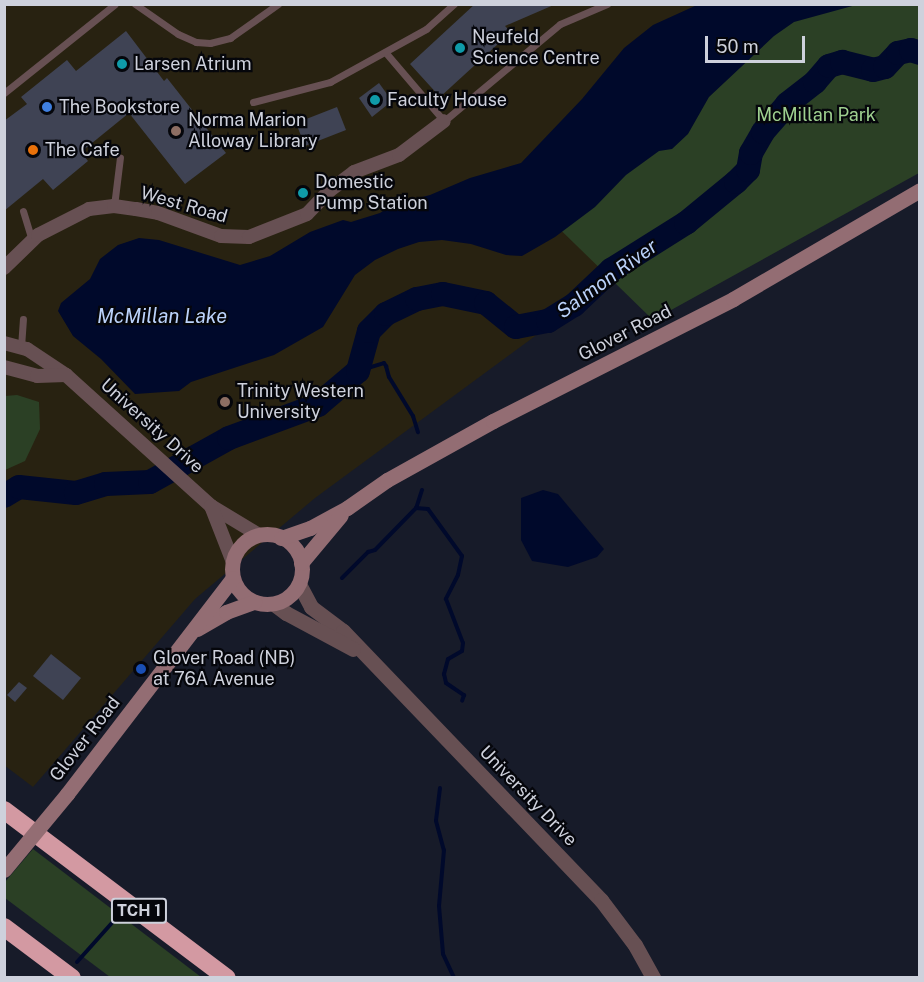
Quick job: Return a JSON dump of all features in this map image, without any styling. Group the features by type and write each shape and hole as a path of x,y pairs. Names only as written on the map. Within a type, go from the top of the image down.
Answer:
{"highway":[{"name":"TCH 1","path":"4,810 227,978"},
{"path":"4,927 72,978"}],"main road":[{"name":"Glover Road","path":"281,538 310,528 347,508 387,480 483,426 723,304 920,190"},
{"name":"Glover Road","path":"301,562 347,508"},
{"path":"260,536 281,538 294,548 301,562 299,584 285,600 274,604 254,602 237,588 233,570 242,545 260,536"},
{"name":"Glover Road","path":"4,870 67,794 194,631 233,570"},
{"name":"Glover Road","path":"194,631 226,612 254,602"}],"street":[{"name":"West Road","path":"5,269 32,240 89,209 114,207 158,213 221,236 249,237 307,214 329,191 354,172 399,154 444,122"},
{"name":"University Drive","path":"4,343 21,347 66,375 209,504 260,536"},
{"path":"4,367 37,376 66,375"},
{"name":"University Drive","path":"209,504 233,570"},
{"name":"University Drive","path":"299,584 306,603 343,631 361,653 601,900 634,945 653,978"},
{"name":"University Drive","path":"274,604 286,613 361,653"}],"lane":[{"path":"4,93 115,4"},
{"path":"135,4 178,34 196,42 210,43 230,38 278,4"},
{"path":"253,102 330,82 426,29 454,4"},
{"path":"386,53 444,122 560,24 607,4"},
{"path":"114,207 120,157"},
{"path":"22,211 32,240"},
{"path":"21,347 23,319"}],"shaded area":[{"name":"Trinity Western University","path":"4,5 793,5 611,270 576,306 315,498 195,599 33,787 4,765"}],"green space":[{"name":"McMillan Park","path":"793,5 919,5 919,173 653,320 537,207"},
{"path":"17,395 39,402 40,429 25,461 5,470 5,396"},
{"path":"33,849 201,977 110,977 5,898 5,882"}],"water":[{"name":"McMillan Lake","path":"697,5 856,5 794,22 774,36 709,97 688,134 672,149 659,151 626,175 595,207 555,237 522,256 506,255 471,244 442,240 419,242 398,249 375,260 355,275 323,327 274,355 191,382 179,391 135,394 101,359 73,336 58,311 61,303 90,279 100,259 118,245 139,238 159,240 240,265 270,256 310,232 343,220 351,222 380,213 392,205 430,195 470,178 521,163 582,99 624,48 653,25"},
{"path":"543,490 558,494 604,549 597,557 568,567 532,561 521,540 521,498"}],"building":[{"name":"Neufeld Science Centre","path":"475,4 556,4 505,26 511,32 440,97 410,64"},
{"path":"126,31 164,81 167,78 226,153 185,184 129,113 81,152 88,161 53,190 43,179 4,211 4,121 27,104 21,97 67,60 76,71"},
{"name":"Faculty House","path":"379,83 392,101 372,117 359,98"},
{"path":"337,107 346,130 305,146 296,123"},
{"path":"51,654 81,678 63,700 33,676"},
{"path":"19,682 27,688 15,702 7,695"}],"waterway":[{"name":"Salmon River","path":"4,496 19,487 76,493 106,484 150,482 229,438 318,405 358,371 369,331 386,314 417,299 443,294 486,303 516,327 548,321 574,305 611,270 686,223 736,182 748,170 751,153 763,132 787,104 815,82 829,66 842,62 873,70 885,67 898,53 911,50 920,53"},
{"path":"358,371 384,363 389,377 413,416 418,432"},
{"path":"422,490 416,508 428,509 462,556 458,575 446,599 463,643 462,651 448,659 444,674 446,683 464,695 462,701"},
{"path":"342,578 368,552 375,550 416,508"},
{"path":"440,788 436,821 444,850 439,906 443,954 454,978"},
{"path":"77,962 119,915"}],"place":[{"name":"Neufeld Science Centre","path":"460,48"},
{"name":"Larsen Atrium","path":"122,64"},
{"name":"Faculty House","path":"375,100"},
{"name":"The Bookstore","path":"47,107"},
{"name":"Norma Marion Alloway Library","path":"176,131"},
{"name":"The Cafe","path":"33,150"},
{"name":"Domestic Pump Station","path":"303,193"},
{"name":"Trinity Western University","path":"225,402"},
{"name":"Glover Road (NB) at 76A Avenue","path":"141,669"}]}
